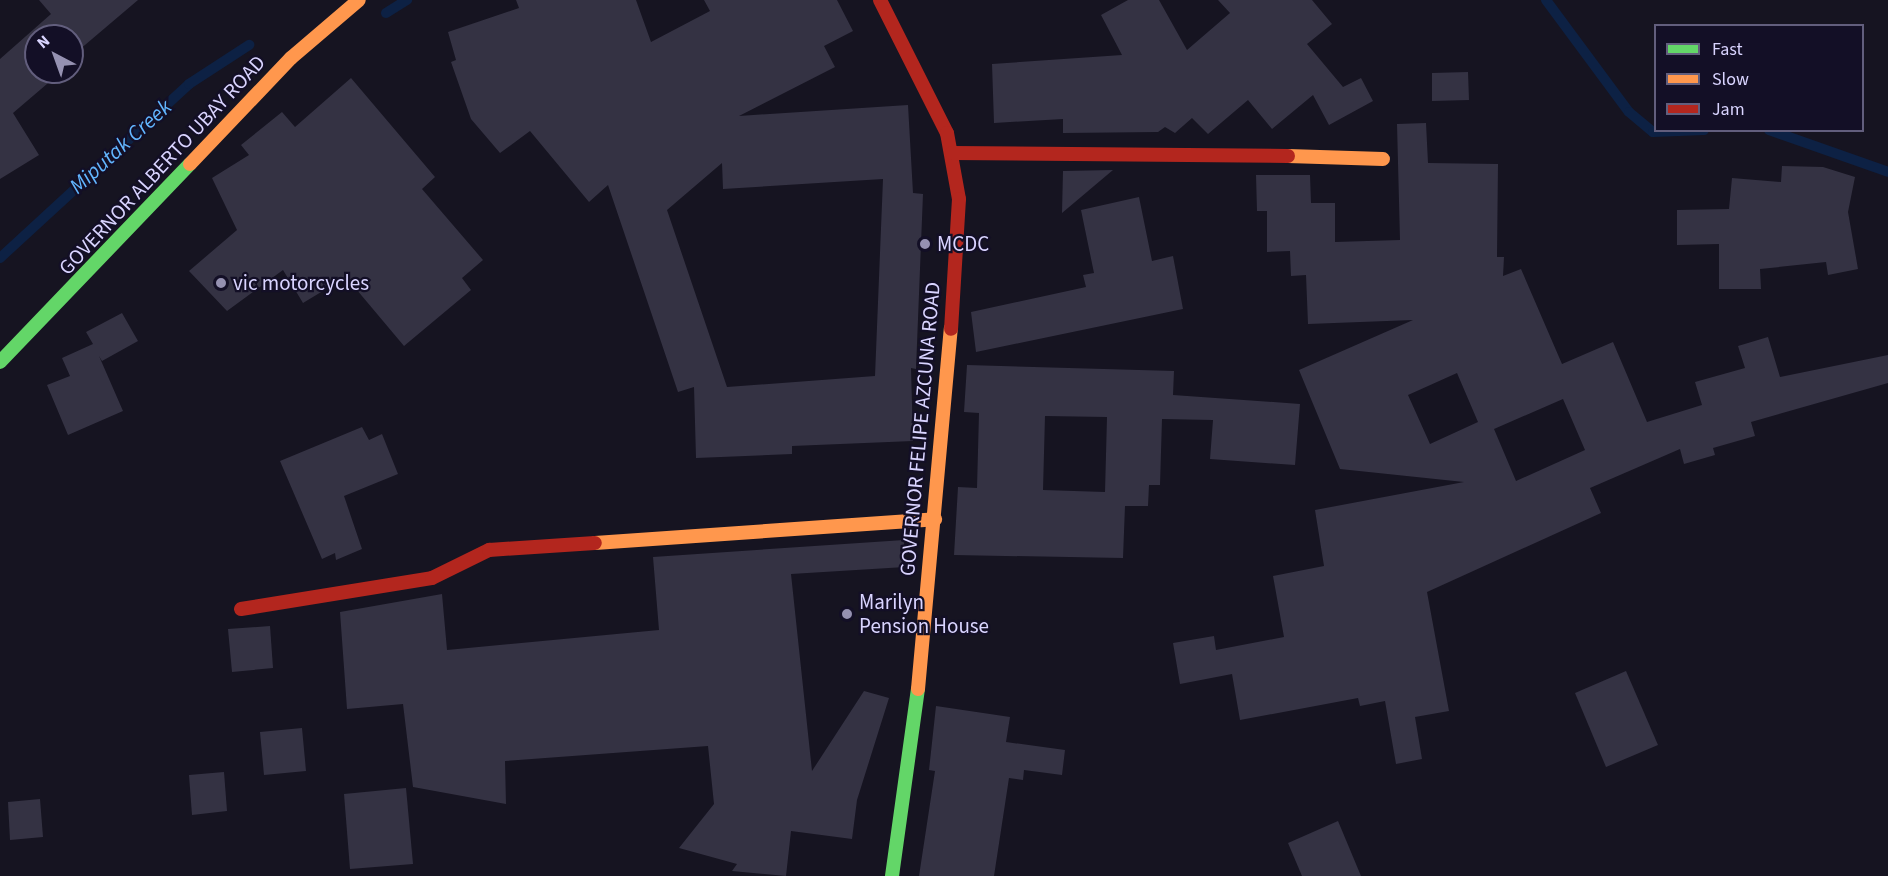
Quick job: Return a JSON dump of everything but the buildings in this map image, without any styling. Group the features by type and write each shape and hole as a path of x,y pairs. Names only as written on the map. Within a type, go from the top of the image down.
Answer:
{"street":[{"name":"GOVERNOR ALBERTO UBAY ROAD","path":"0,362 291,58 359,0"},
{"name":"GOVERNOR FELIPE AZCUNA ROAD","path":"880,0 952,153 959,199 935,519 912,755 892,876"},
{"path":"952,153 1164,151 1383,159"},
{"path":"242,609 432,578 489,550 935,519"}],"waterway":[{"name":"Miputak Creek","path":"386,13 407,0"},
{"name":"Miputak Creek","path":"1546,0 1629,112 1654,132"},
{"name":"Miputak Creek","path":"0,258 189,84 249,45"},
{"name":"Miputak Creek","path":"1775,132 1888,172"}],"traffic: fast":[{"path":"0,362 190,164"},
{"path":"892,876 918,689"}],"traffic: slow":[{"path":"190,164 291,58 359,0"},
{"path":"1288,156 1383,159"},
{"path":"918,689 951,329"},
{"path":"595,543 935,519"}],"traffic: jam":[{"path":"880,0 947,133 959,199 951,329"},
{"path":"952,153 1288,156"},
{"path":"241,609 432,578 489,550 595,543"}],"place":[{"name":"MCDC","path":"925,244"},
{"name":"vic motorcycles","path":"221,283"},
{"name":"Marilyn Pension House","path":"847,614"}]}
